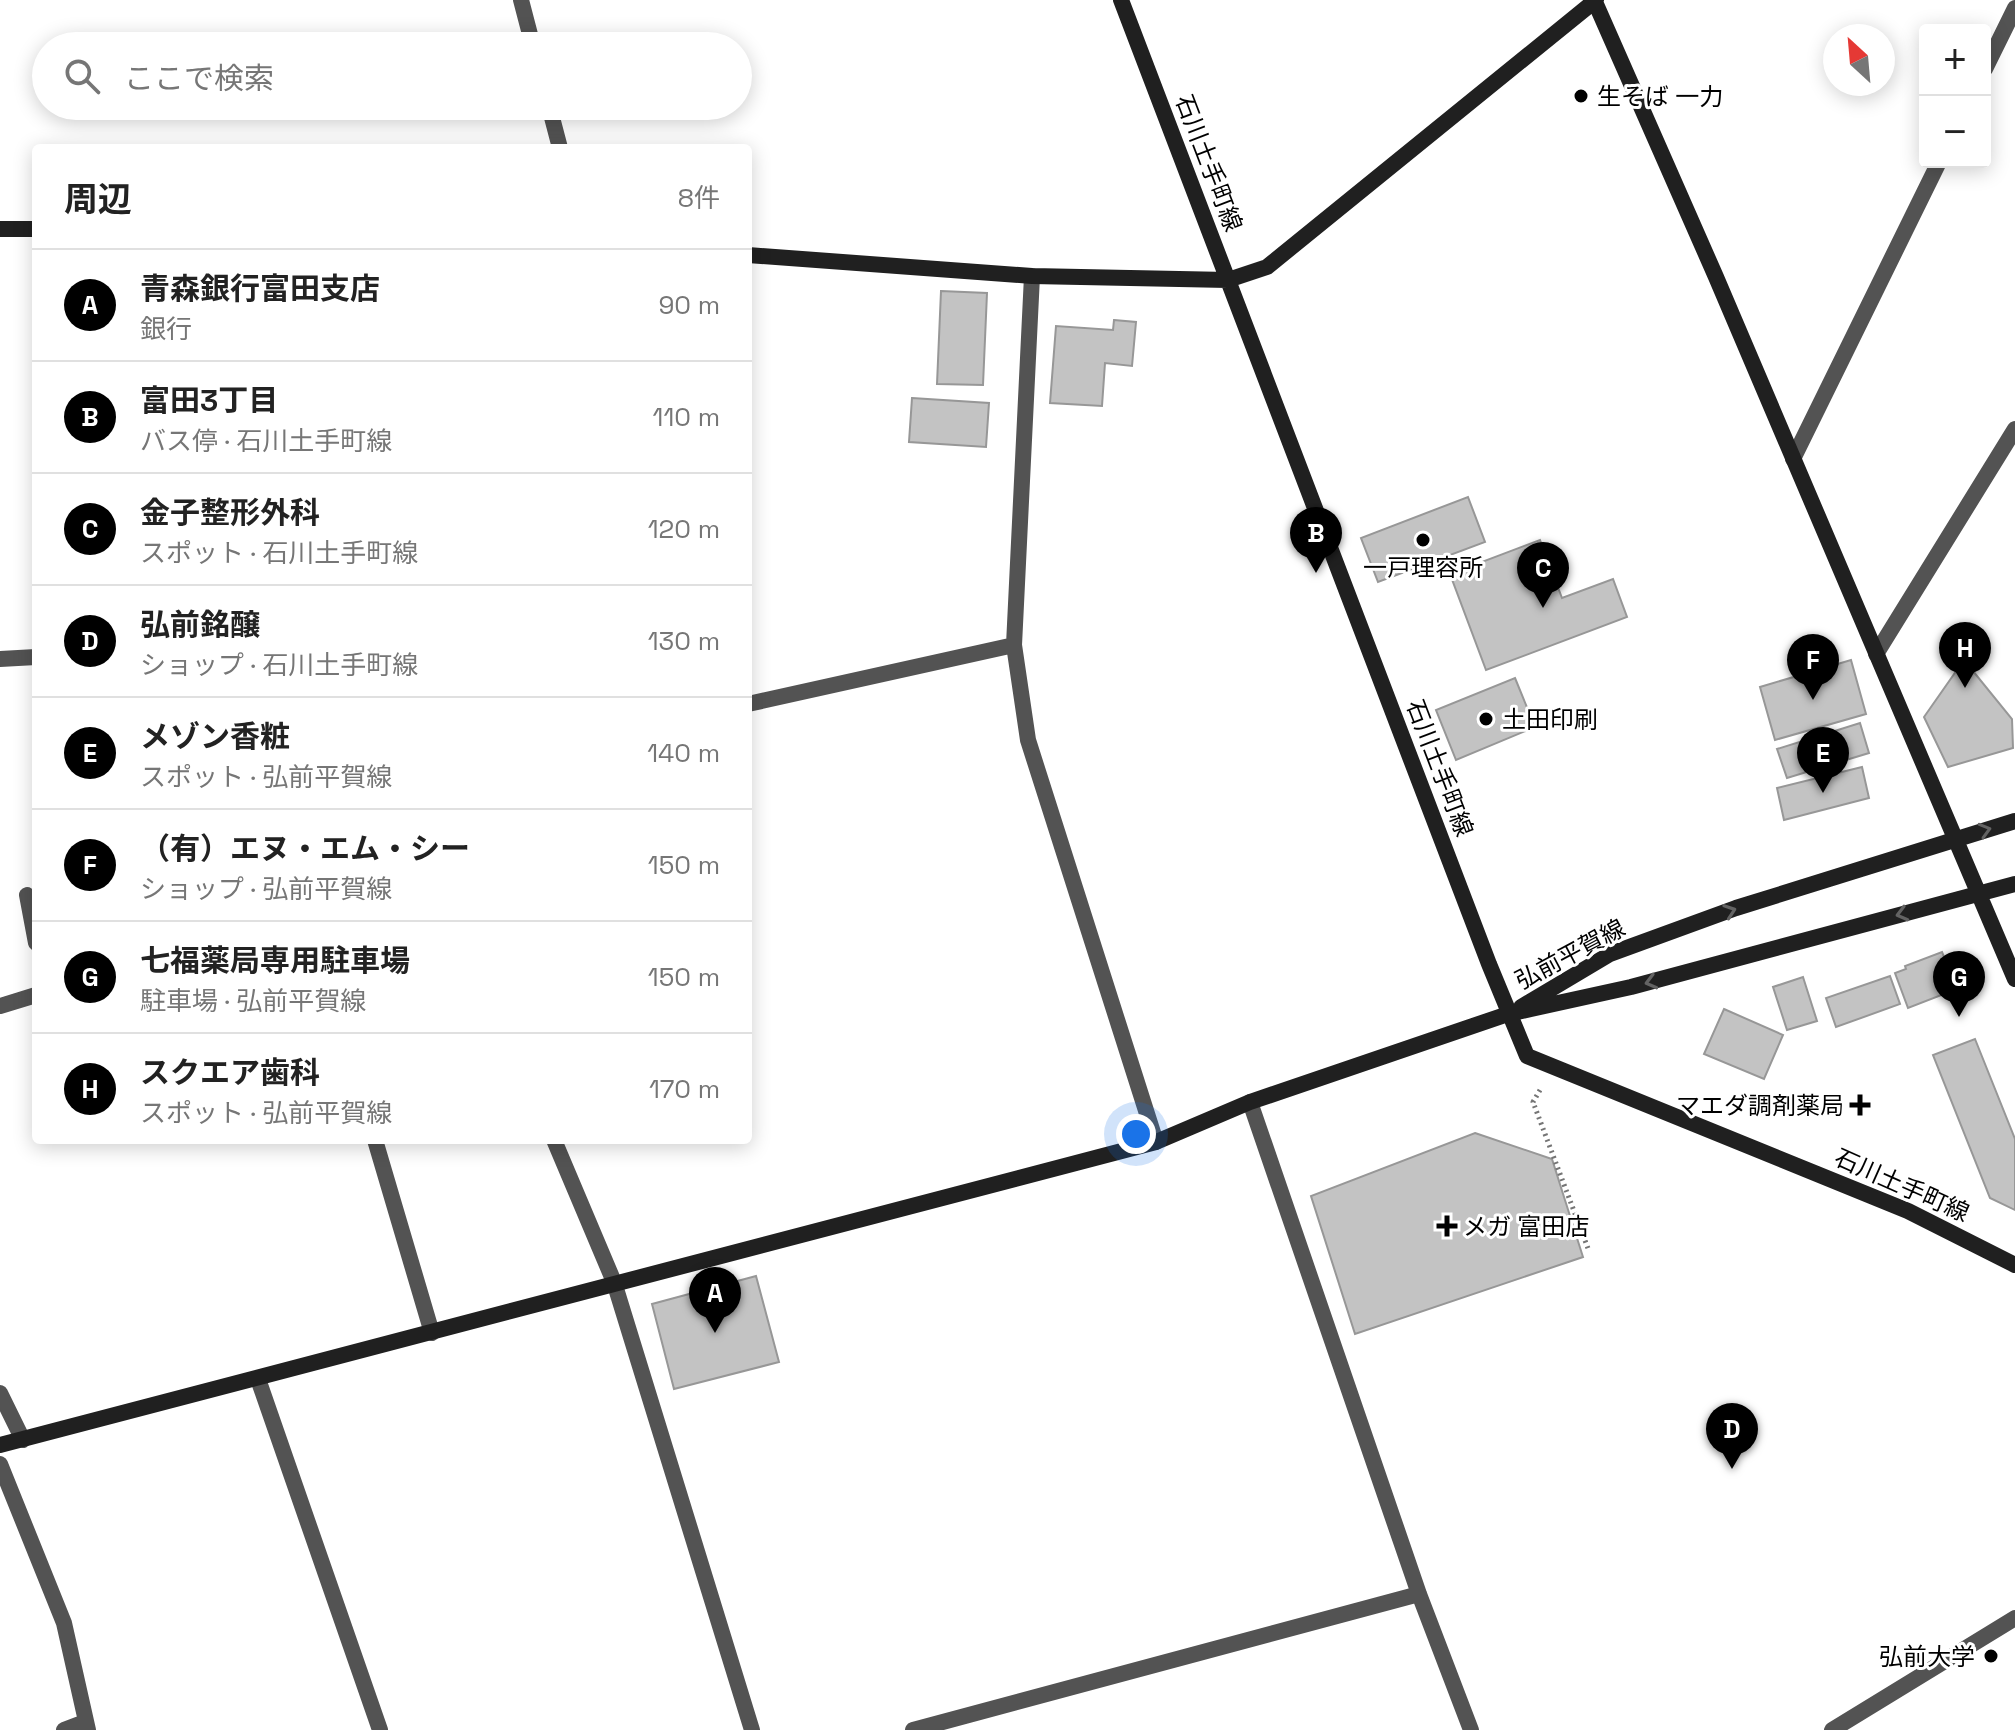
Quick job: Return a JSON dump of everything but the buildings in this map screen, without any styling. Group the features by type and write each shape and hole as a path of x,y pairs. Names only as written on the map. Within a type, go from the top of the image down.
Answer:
{"street":[{"path":"521,0 529,32"},
{"name":"石川土手町線","path":"1121,0 1508,1014 1527,1056 1908,1211 2015,1265"},
{"path":"752,255 1032,276 1228,280 1267,267 1595,1 2015,979"},
{"path":"1991,57 2015,8"},
{"path":"553,120 559,144"},
{"path":"1793,459 1936,168"},
{"path":"0,229 32,229"},
{"path":"1032,276 1014,645 1028,740 1156,1142"},
{"path":"1876,654 2015,429"},
{"path":"752,703 1014,645"},
{"path":"0,659 32,657"},
{"name":"弘前平賀線","path":"1508,1014 1610,954 1736,908 2015,821"},
{"name":"弘前平賀線","path":"1508,1014 1631,987 2015,884"},
{"path":"27,895 32,922"},
{"path":"0,1006 32,996"},
{"path":"0,1445 1156,1142 1250,1102 1508,1014"},
{"path":"1250,1102 1419,1594 1471,1730"},
{"path":"376,1144 432,1333"},
{"path":"556,1144 614,1282 752,1730"},
{"path":"258,1379 380,1730"},
{"path":"0,1393 23,1440"},
{"path":"0,1464 64,1623 87,1726 64,1730"},
{"path":"913,1730 1419,1594"},
{"path":"1832,1730 2015,1618"}],"path":[{"path":"1540,1090 1533,1102 1589,1251"}],"place":[{"name":"生そば 一力","path":"1581,96"},
{"name":"一戸理容所","path":"1423,540"},
{"name":"富田3丁目","path":"1316,573"},
{"name":"金子整形外科","path":"1543,608"},
{"name":"スクエア歯科","path":"1965,688"},
{"name":"（有）エヌ・エム・シー","path":"1813,700"},
{"name":"土田印刷","path":"1486,719"},
{"name":"メゾン香粧","path":"1823,793"},
{"name":"七福薬局専用駐車場","path":"1959,1017"},
{"name":"マエダ調剤薬局","path":"1860,1105"},
{"name":"メガ 富田店","path":"1447,1226"},
{"name":"青森銀行富田支店","path":"715,1333"},
{"name":"弘前銘醸","path":"1732,1469"},
{"name":"弘前大学","path":"1991,1656"}]}
